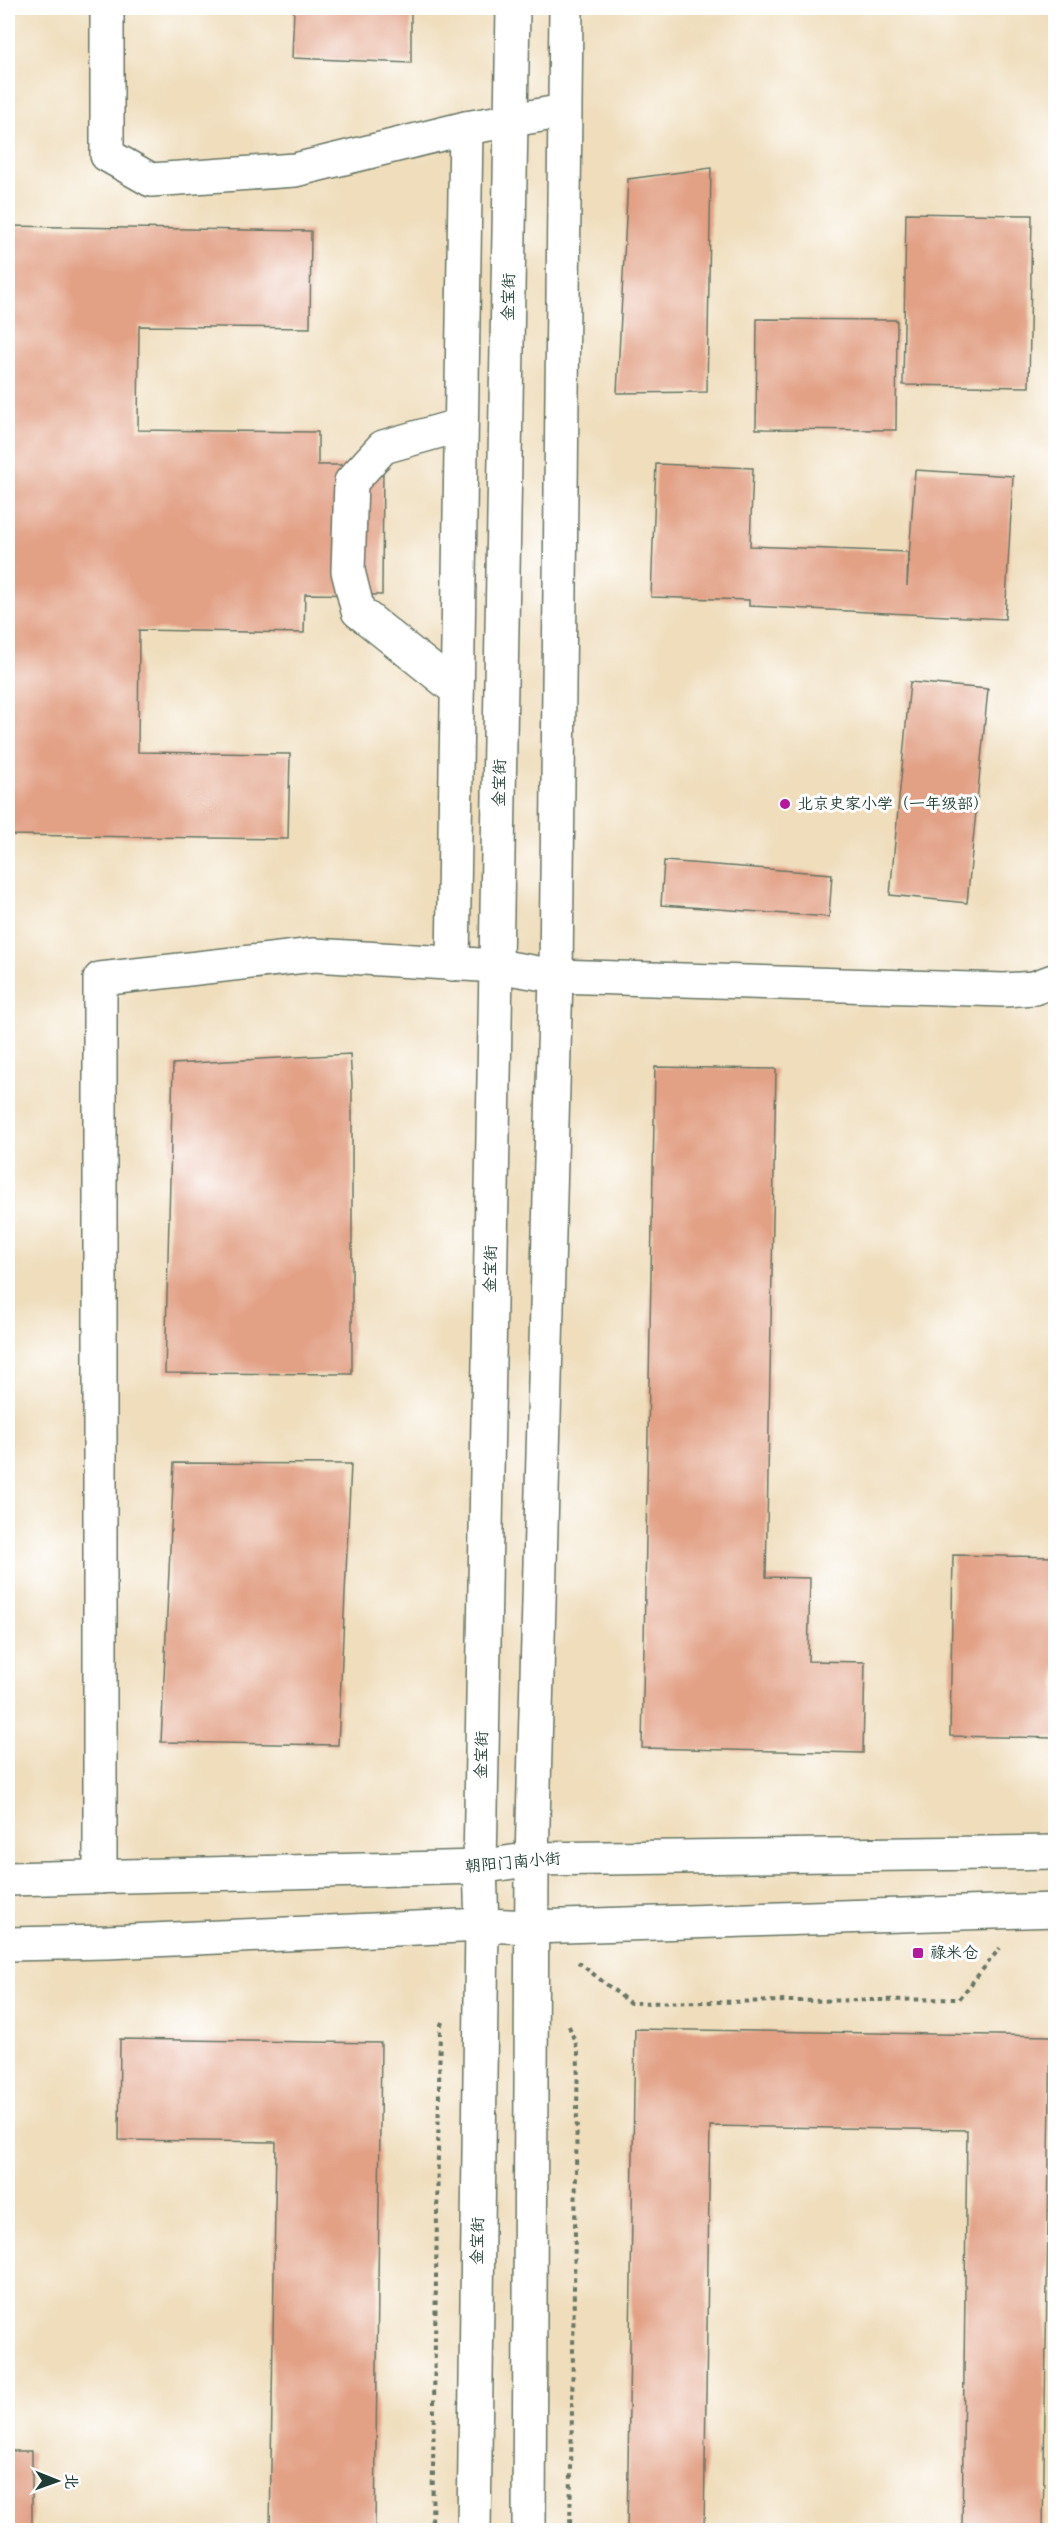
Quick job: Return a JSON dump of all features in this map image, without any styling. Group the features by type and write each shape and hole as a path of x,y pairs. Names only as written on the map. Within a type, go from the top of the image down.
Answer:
{"main road":[{"path":"107,8 107,155 151,180 296,170 466,128 564,111"},
{"name":"金宝街","path":"474,2530 482,1925 480,1867 513,8"},
{"path":"529,2530 532,1859 556,976 566,8"},
{"path":"453,964 466,128"},
{"path":"457,690 358,611 348,571 351,482 383,447 461,425"},
{"path":"100,1877 100,979 314,955 497,966 556,976 1004,990 1034,988 1056,980"},
{"name":"朝阳门南小街","path":"8,1879 480,1867 532,1859 1056,1852"},
{"path":"8,1944 107,1942 482,1925 533,1927 1043,1910"}],"path":[{"path":"577,1961 630,2003 959,1999 1043,1910"},
{"path":"565,2016 578,2050 570,2530"}],"building":[{"path":"294,8 411,8 411,63 292,58"},
{"path":"711,168 707,392 617,393 628,179"},
{"path":"906,213 1032,215 1029,387 903,385"},
{"path":"8,226 311,231 310,328 139,326 138,430 318,432 318,465 383,465 382,595 305,594 304,633 139,630 138,752 290,754 288,839 8,835"},
{"path":"757,319 897,320 896,430 756,429"},
{"path":"656,464 753,468 750,546 908,552 907,586 915,470 1013,476 1005,619 749,606 749,600 651,597"},
{"path":"910,682 988,689 967,903 890,895"},
{"path":"664,861 832,874 829,917 661,905"},
{"path":"350,1054 352,1083 352,1374 165,1373 173,1064"},
{"path":"655,1067 776,1069 766,1577 810,1578 808,1661 865,1662 863,1753 642,1748"},
{"path":"174,1463 351,1464 338,1745 161,1742"},
{"path":"953,1555 1056,1557 1056,1738 950,1736"},
{"path":"635,2029 1051,2036 1043,2530 962,2530 967,2130 710,2126 704,2530 627,2530"},
{"path":"120,2039 381,2043 375,2530 270,2530 276,2142 119,2140"},
{"path":"8,2451 32,2451 32,2530 8,2530"}],"place":[{"name":"北京史家小学（一年级部）","path":"785,804"},
{"name":"禄米仓","path":"918,1953"}]}
